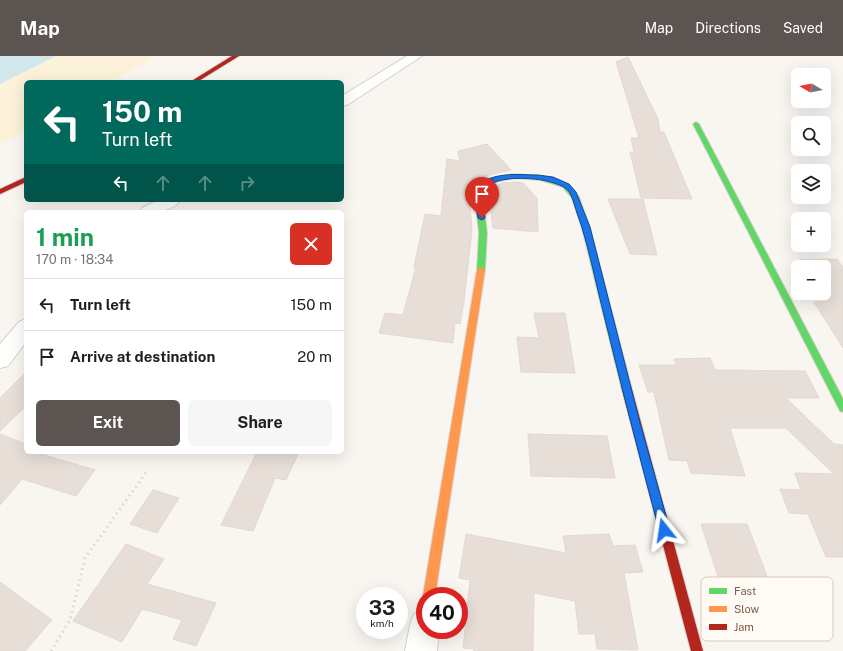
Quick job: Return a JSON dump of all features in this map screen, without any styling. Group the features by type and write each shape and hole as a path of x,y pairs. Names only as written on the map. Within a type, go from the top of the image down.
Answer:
{"street":[{"path":"196,80 236,56"},
{"path":"344,101 416,56"},
{"path":"696,124 843,408"},
{"path":"430,587 482,262 483,235 479,199 482,188 488,182 497,178 538,177 551,179 566,185 573,192 586,227 635,423 697,651"},
{"path":"0,192 24,180"},
{"path":"152,210 168,202"},
{"path":"0,360 24,330"},
{"path":"421,651 423,639"}],"path":[{"path":"51,651 70,620 85,558 147,471"}],"sand":[{"path":"56,56 157,56 115,80 24,80 24,132 0,144 0,84"}],"water":[{"path":"0,56 56,56 0,84"}],"building":[{"path":"628,57 658,119 660,132 664,132 692,199 641,198 630,152 634,152 631,138 639,138 616,62"},
{"path":"487,144 511,170 485,176 478,181 473,188 470,205 472,230 464,301 460,324 455,323 453,343 379,333 385,313 403,315 416,267 414,267 425,214 441,216 447,159 460,161 458,151"},
{"path":"503,183 523,183 537,198 538,232 493,228 490,206 492,191 496,186"},
{"path":"608,199 643,199 657,255 630,254"},
{"path":"837,259 843,267 843,348 814,302 831,300 831,260 800,260"},
{"path":"534,313 565,313 575,373 521,372 517,337 539,338"},
{"path":"710,358 715,370 805,371 819,398 786,398 834,444 843,445 843,557 826,557 808,514 789,513 780,489 801,490 795,473 834,474 786,428 730,428 745,476 691,473 687,461 669,460 654,392 648,392 639,365 676,365 674,359"},
{"path":"24,374 24,408 0,431 0,398"},
{"path":"0,434 24,443 24,454 41,454 95,470 76,496 22,479 0,505"},
{"path":"528,434 607,436 615,478 531,476"},
{"path":"256,454 298,454 286,480 275,478 253,531 221,525"},
{"path":"153,490 179,498 157,533 130,524"},
{"path":"701,524 747,524 767,577 718,577"},
{"path":"466,534 566,553 563,536 609,534 613,546 635,545 643,572 624,573 638,650 597,649 595,634 579,634 575,601 534,593 533,651 474,651 474,649 463,648 464,639 468,639 468,599 470,580 459,578"},
{"path":"126,544 164,559 147,584 216,603 196,646 173,639 182,620 142,609 122,642 73,621"},
{"path":"0,582 52,620 25,651 0,651"}],"traffic: fast":[{"path":"696,124 843,408"},
{"path":"481,270 483,233 479,198 482,188 489,182 513,176 541,178 565,186 575,197 586,228 626,386"}],"traffic: slow":[{"path":"430,587 481,270"}],"traffic: jam":[{"path":"196,80 236,56"},
{"path":"0,192 24,180"},
{"path":"626,386 697,651"}],"route":[{"path":"482,218 479,199 482,188 488,182 497,178 538,177 551,179 566,185 573,192 586,227 635,423 664,530"}]}
